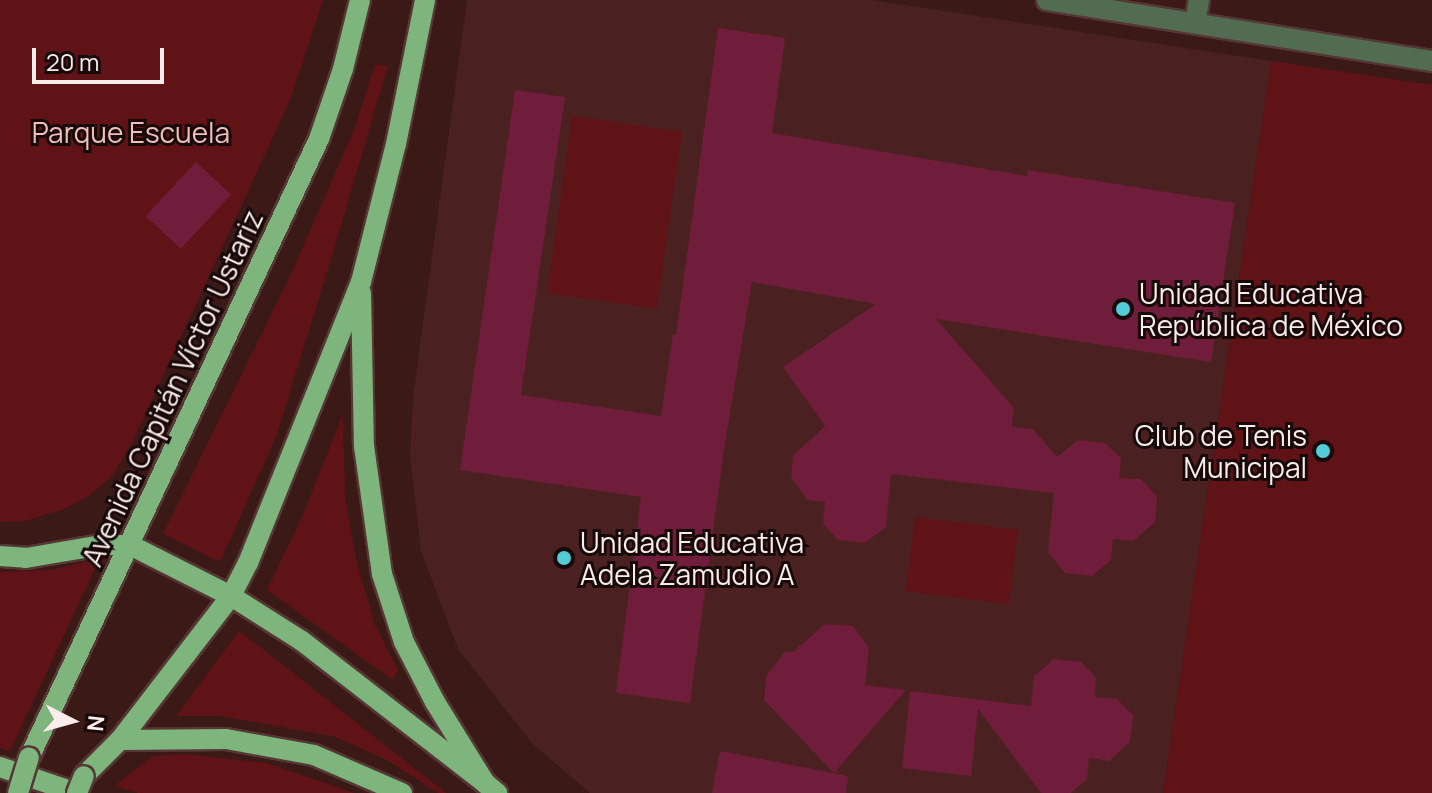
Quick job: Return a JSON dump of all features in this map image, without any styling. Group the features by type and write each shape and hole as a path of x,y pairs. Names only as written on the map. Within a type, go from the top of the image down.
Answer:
{"main road":[{"name":"Avenida Capitán Víctor Ustariz","path":"18,793 29,758 319,139 343,69 360,0"},
{"path":"0,767 79,787 120,740 231,596 248,563 361,282 396,144 425,0"},
{"path":"361,282 364,446 382,574 404,642 435,702 491,788"},
{"path":"0,556 26,558 101,545 130,545 231,596 334,664 491,788"},
{"path":"120,740 170,737 226,739 314,755 402,793"}],"street":[{"path":"1047,0 1432,61"},
{"path":"1195,23 1199,0"}],"shaded area":[{"path":"467,0 872,0 1271,61 1163,793 590,793 532,743 458,649 421,551 410,454 413,397"}],"green space":[{"name":"Parque Escuela","path":"0,0 323,0 291,98 133,441 112,476 89,496 62,510 24,521 0,522"},
{"name":"Club de Tenis Municipal","path":"1271,61 1432,85 1432,793 1163,793"},
{"path":"375,64 388,66 276,437 220,562 163,534 291,274 354,130"},
{"path":"572,116 682,131 657,309 547,293"},
{"path":"343,414 345,497 356,559 375,625 398,670 393,680 267,590 302,517"},
{"path":"915,517 1018,530 1009,604 906,591"},
{"path":"100,558 10,751 0,748 0,572 52,570"},
{"path":"239,631 446,793 438,793 387,760 335,737 221,716 176,716"},
{"path":"184,754 267,763 354,793 138,793 114,786 153,756"}],"building":[{"path":"718,28 785,38 772,133 1027,176 1028,170 1235,203 1211,362 936,319 1014,408 1012,427 1033,429 1057,457 1078,440 1105,443 1121,458 1119,478 1141,479 1157,496 1155,522 1133,541 1113,539 1111,560 1092,576 1065,573 1048,552 1054,493 891,474 886,527 865,543 838,540 823,524 825,502 807,500 791,477 793,456 825,426 783,367 876,304 752,282 724,450 690,703 616,693 641,497 460,470 515,90 565,97 521,395 661,416 673,334 676,335"},
{"path":"196,162 231,195 181,249 146,216"},
{"path":"825,624 853,626 869,648 865,685 906,690 834,773 764,700 766,676 785,652 793,652"},
{"path":"1054,659 1081,662 1096,678 1095,697 1117,699 1133,715 1130,742 1109,761 1089,758 1087,779 1071,793 1041,793 978,709 971,776 902,768 910,691 1031,706 1034,676"},
{"path":"720,751 848,776 846,793 712,793"}],"place":[{"name":"Unidad Educativa República de México","path":"1123,309"},
{"name":"Club de Tenis Municipal","path":"1323,451"},
{"name":"Unidad Educativa Adela Zamudio A","path":"564,558"}]}
